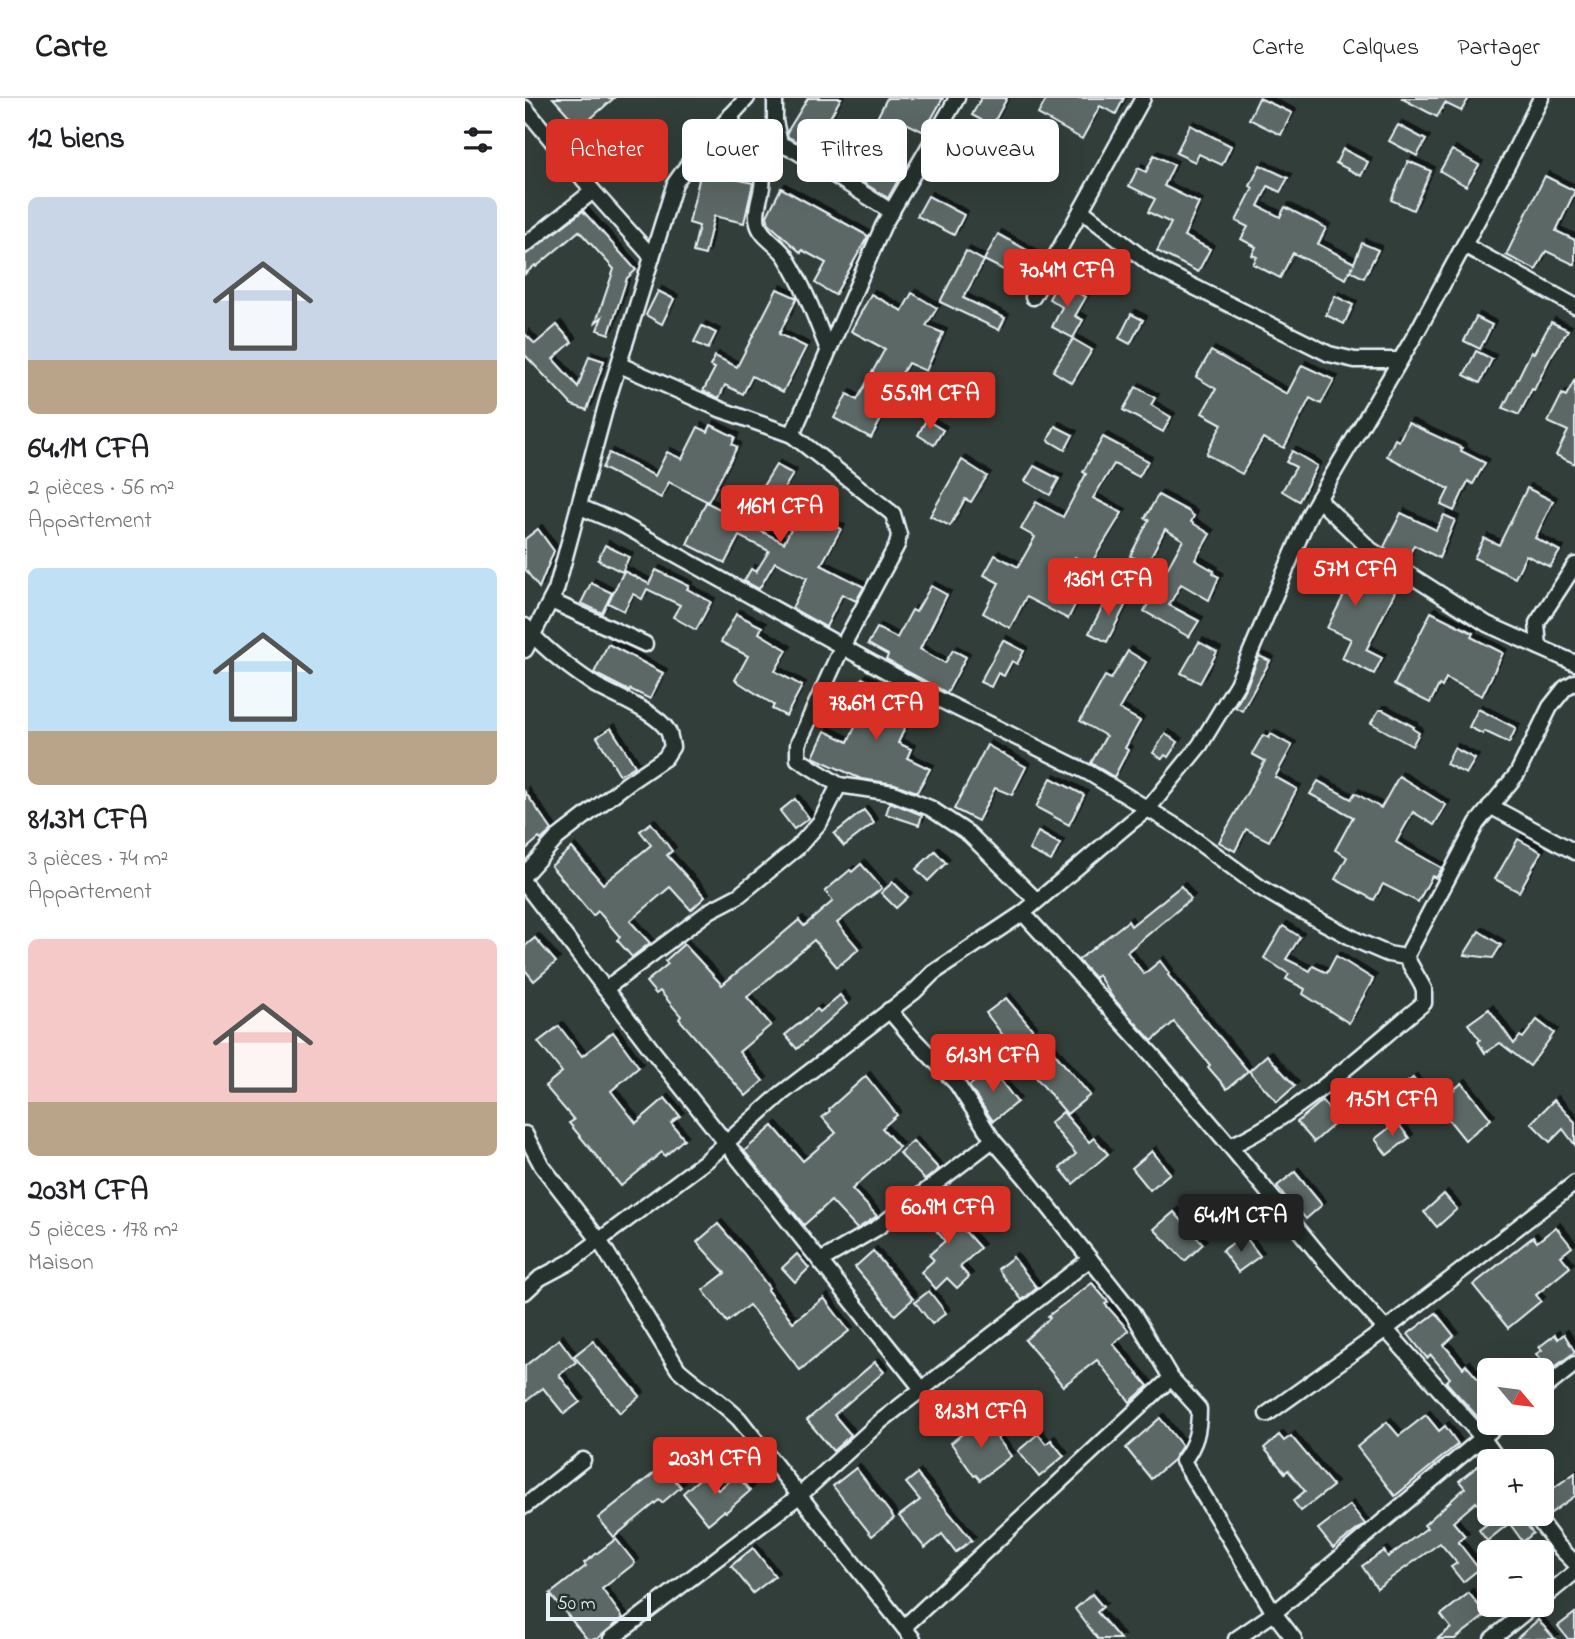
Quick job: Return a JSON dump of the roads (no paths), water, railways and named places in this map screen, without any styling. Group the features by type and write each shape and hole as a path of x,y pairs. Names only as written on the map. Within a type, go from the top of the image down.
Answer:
{"street":[{"path":"525,650 528,631 551,601 580,507 607,402 675,183 694,156 747,98"},
{"path":"775,98 779,144 892,212"},
{"path":"792,435 892,212 957,98"},
{"path":"1033,298 1143,98"},
{"path":"525,1292 540,1278 570,1262 727,1143 782,1093 914,992 933,973 1023,913 1149,809 1200,745 1237,684 1310,513 1400,360 1541,98"},
{"path":"525,108 652,257"},
{"path":"731,115 733,128 761,171 763,189 758,209 758,225 786,257 811,305 828,350"},
{"path":"525,245 593,191"},
{"path":"1081,210 1154,267 1329,354 1355,360 1400,360"},
{"path":"1464,245 1575,306"},
{"path":"620,365 722,410 792,435 893,513 899,535 897,545 842,647 798,744 798,758 839,785 893,793 930,808 969,834 1036,900"},
{"path":"1318,499 1371,550 1487,624 1575,663"},
{"path":"580,507 621,524 926,693 1089,773 1149,809 1285,902 1360,942 1388,954 1406,957"},
{"path":"1539,647 1537,623 1575,565"},
{"path":"551,601 645,644"},
{"path":"525,874 557,838 665,758 672,747 667,730 646,712 596,685 528,631"},
{"path":"1406,957 1477,823 1517,774 1550,707 1565,688 1575,682"},
{"path":"605,989 711,910 738,896 797,848 820,822 839,785"},
{"path":"1490,807 1575,852"},
{"path":"525,884 922,1389"},
{"path":"1023,913 1230,1146 1321,1257 1490,1449"},
{"path":"1230,1146 1256,1135 1290,1111 1424,1003 1424,989 1406,957"},
{"path":"889,1010 957,1084 993,1140 1132,1312 1171,1378 1199,1409 1198,1433 1183,1461 1274,1613 1294,1639"},
{"path":"525,1133 542,1166 599,1240 678,1370 719,1400 739,1419 909,1633 1171,1378"},
{"path":"820,1261 877,1228 993,1140"},
{"path":"1266,1414 1386,1329 1575,1183"},
{"path":"611,1639 799,1496 846,1451 922,1389 1090,1259"},
{"path":"1554,1381 1575,1364"},
{"path":"1236,1639 1274,1613 1485,1435"},
{"path":"525,1506 583,1460"},
{"path":"1543,1526 1575,1563"},
{"path":"1554,1589 1575,1572"},
{"path":"1492,1639 1519,1617"}]}
